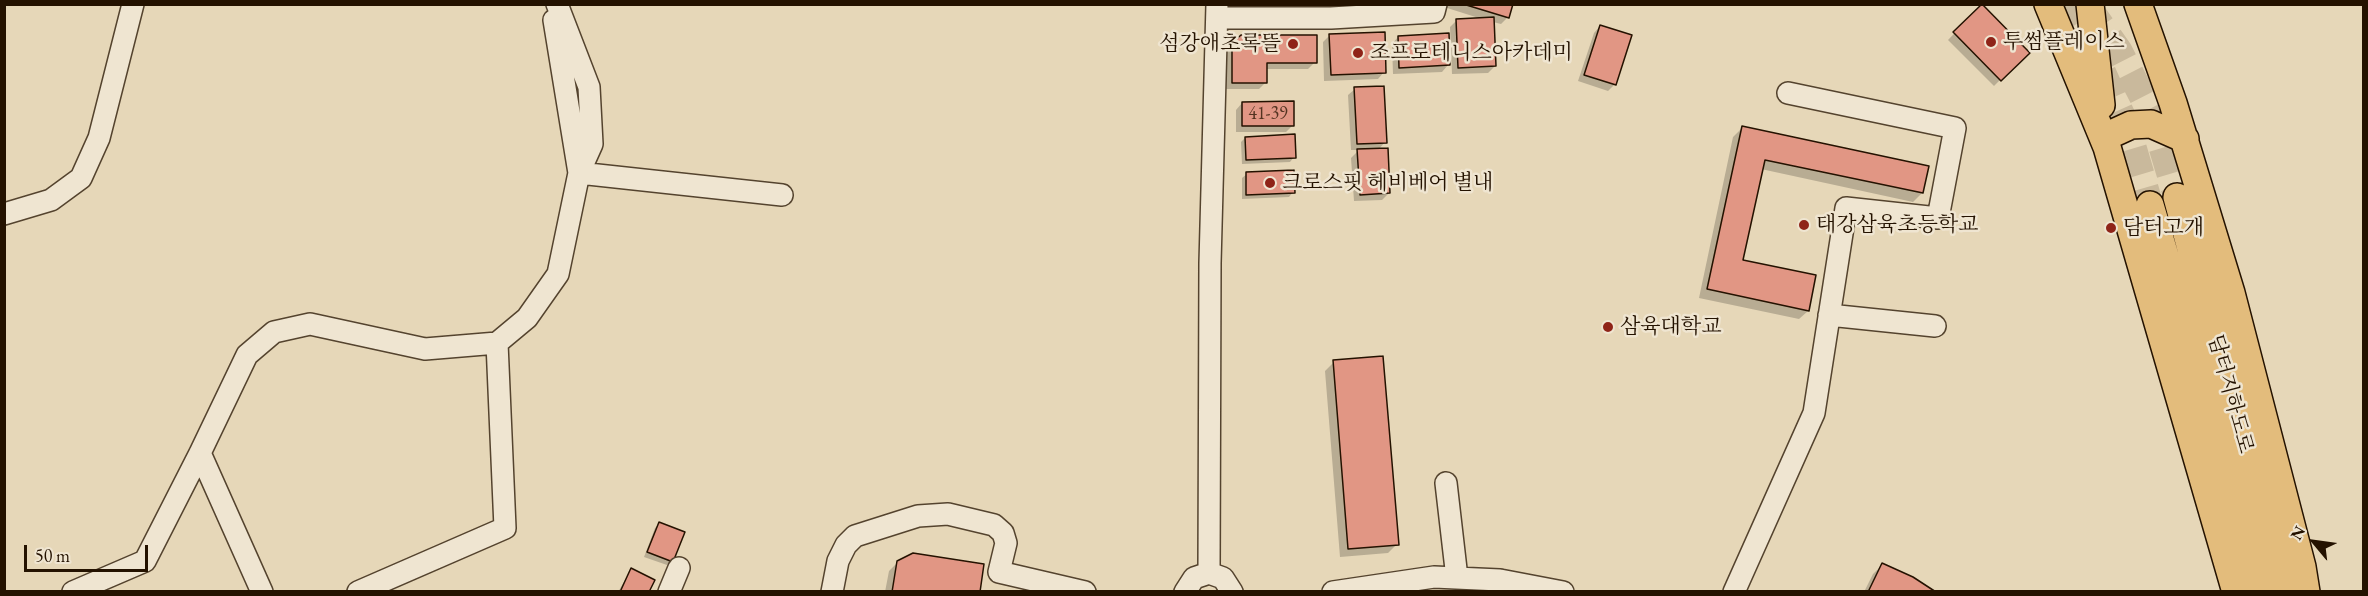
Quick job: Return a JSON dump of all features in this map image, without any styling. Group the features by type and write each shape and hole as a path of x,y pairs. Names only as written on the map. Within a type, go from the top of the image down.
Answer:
{"main road":[{"path":"2048,4 2107,141"},
{"path":"2090,4 2099,95 2107,141 2236,591"},
{"path":"2138,4 2185,139 2231,293 2306,591"},
{"path":"2107,141 2131,125 2151,124 2185,139"},
{"name":"담터지하도로","path":"2177,197 2284,591"},
{"name":"담터지하도로","path":"2151,205 2264,591"}],"street":[{"path":"4,214 51,200 81,178 99,138 133,4"},
{"path":"552,4 579,173"},
{"path":"72,591 145,561 247,355 274,332 310,324 425,349 497,342 527,318 558,274 579,173 591,144 589,87 557,4"},
{"path":"1209,573 1210,263 1217,11 1434,12 1436,4"},
{"path":"1734,591 1814,412 1846,208 1938,218 1955,128 1788,93"},
{"path":"579,173 782,195"},
{"path":"1829,315 1935,326"},
{"path":"358,591 505,528 497,342"},
{"path":"200,453 262,591"},
{"path":"1446,483 1457,578"},
{"path":"832,591 838,561 846,545 855,536 918,516 948,514 994,525 1004,533 1006,543 999,572 1085,591"},
{"path":"669,591 679,568"},
{"path":"1185,591 1194,578 1209,573 1223,578 1232,591"},
{"path":"1333,591 1434,578 1457,578 1499,586 1563,591"}],"building":[{"path":"1463,4 1513,4 1509,18"},
{"name":"투썸플레이스","path":"1982,4 2030,53 2001,81 1953,32"},
{"path":"1494,17 1496,66 1458,68 1456,19"},
{"path":"1600,25 1632,35 1616,85 1584,75"},
{"name":"조프로테니스아카데미","path":"1385,32 1386,73 1331,75 1329,34"},
{"path":"1449,33 1450,65 1399,68 1398,36"},
{"path":"1241,35 1317,35 1317,63 1267,63 1267,83 1232,83 1232,43"},
{"path":"1384,86 1387,143 1357,144 1354,87"},
{"path":"1294,101 1294,126 1242,126 1242,102"},
{"path":"1742,126 1929,166 1923,193 1765,160 1743,260 1816,275 1809,311 1707,289"},
{"path":"1295,134 1296,158 1246,160 1245,137"},
{"path":"1388,148 1390,193 1360,195 1357,149"},
{"name":"크로스핏 헤비베어 별내","path":"1294,170 1295,193 1246,195 1246,172"},
{"path":"1383,356 1399,545 1348,549 1333,360"},
{"path":"659,522 685,532 673,562 647,552"},
{"path":"913,553 984,564 980,592 892,592 897,561"},
{"path":"1882,563 1913,577 1936,592 1868,592"},
{"path":"631,568 655,580 649,592 620,592"}],"tunnel":[{"path":"2058,4 2097,60 2127,127 2150,205"},
{"path":"2086,4 2119,51 2153,117 2177,197"}],"place":[{"name":"투썸플레이스","path":"1991,42"},
{"name":"섬강애초록뜰","path":"1293,44"},
{"name":"조프로테니스아카데미","path":"1358,53"},
{"name":"크로스핏 헤비베어 별내","path":"1270,183"},
{"name":"태강삼육초등학교","path":"1804,225"},
{"name":"담터고개","path":"2111,228"},
{"name":"삼육대학교","path":"1608,327"}]}
